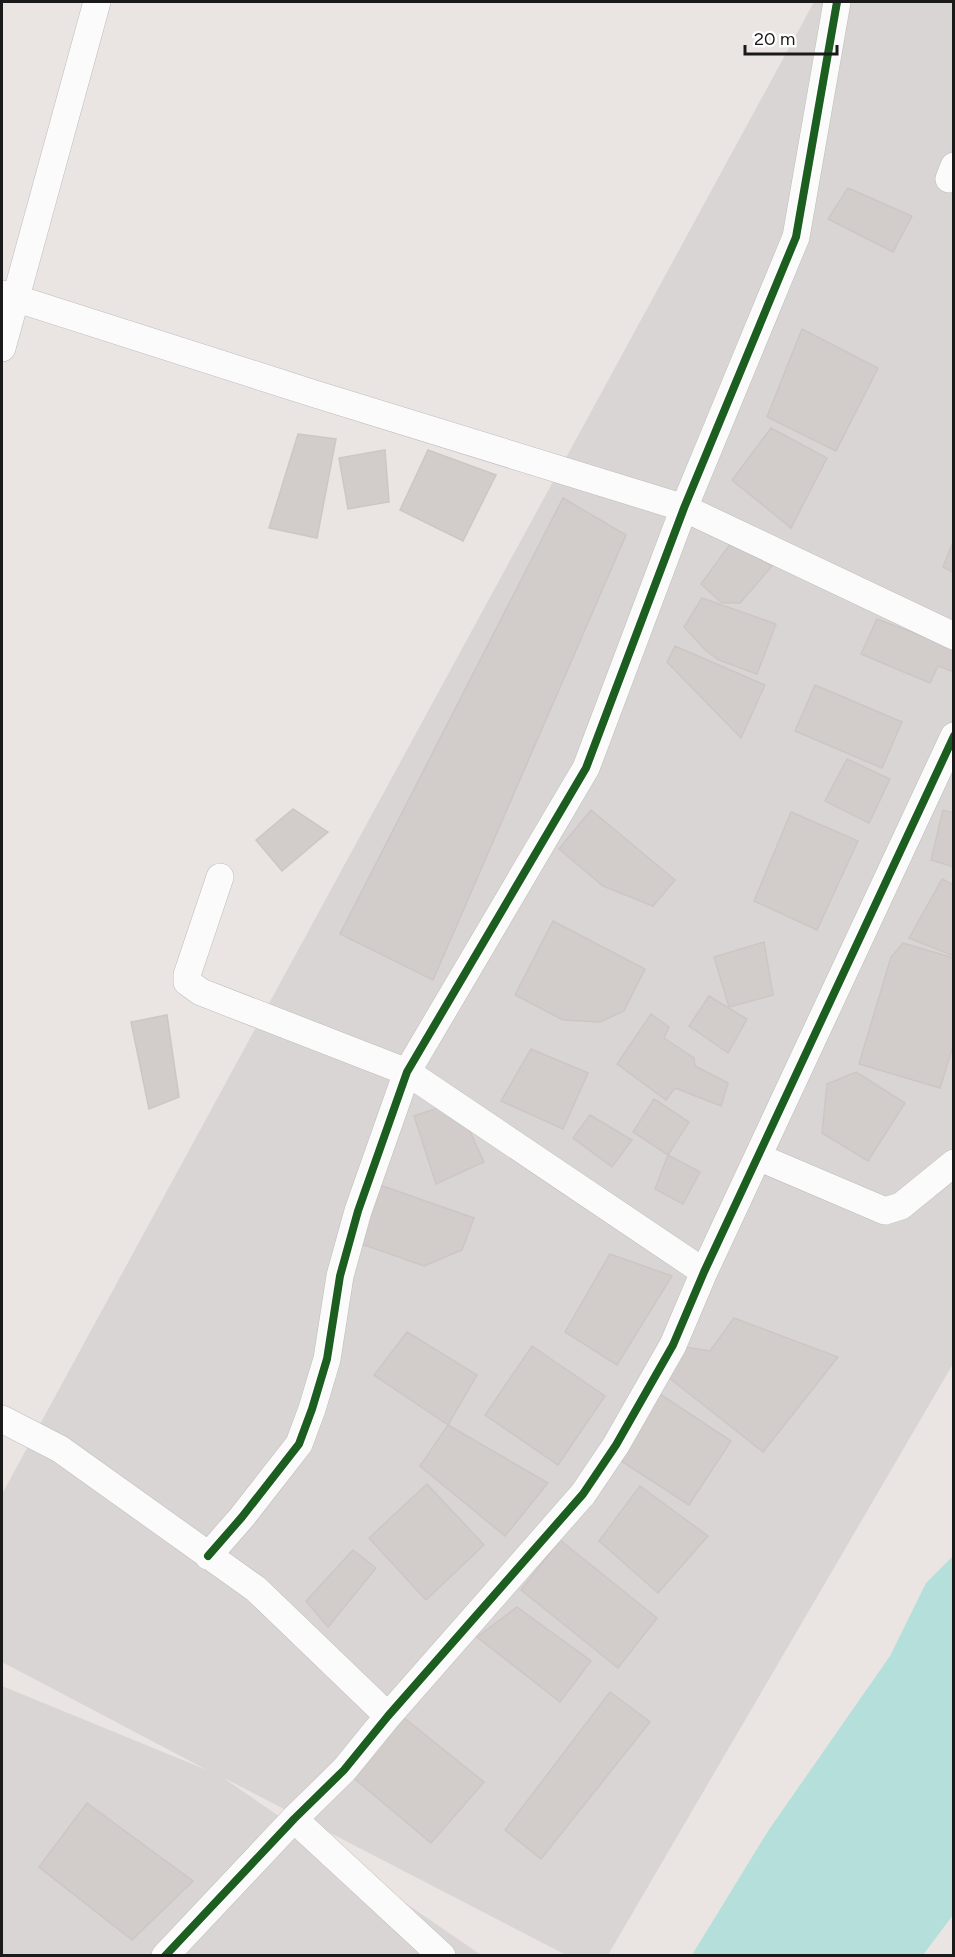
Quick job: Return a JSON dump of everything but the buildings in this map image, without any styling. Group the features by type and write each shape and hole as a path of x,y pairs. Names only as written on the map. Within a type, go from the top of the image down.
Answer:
{"street":[{"path":"2,348 8,296 97,2"},
{"path":"208,1556 242,1518 299,1444 327,1359 340,1276 358,1211 407,1072 586,768 684,508 796,237 837,2"},
{"path":"8,296 684,508 954,636"},
{"path":"165,1956 294,1819 344,1770 388,1716 583,1494 616,1445 673,1345 704,1272 954,736"},
{"path":"220,877 187,975 187,981 201,992 407,1072 704,1272"},
{"path":"758,1157 885,1211 901,1206 954,1163"},
{"path":"2,1419 60,1449 256,1589 388,1716"},
{"path":"294,1819 442,1956"}],"shaded area":[{"path":"814,2 953,2 953,1364 608,1955 566,1955 222,1777 481,1955 2,1955 2,1686 207,1770 2,1662 2,1494"}],"water":[{"path":"953,1556 953,1915 923,1955 692,1955 768,1831 890,1656 926,1583"}],"cycle path":[{"path":"208,1556 299,1444 327,1359 340,1276 358,1211 407,1072 586,768 684,508 796,237 837,2"},
{"path":"165,1956 294,1819 344,1770 388,1716 583,1494 616,1445 673,1345 704,1272 954,736"}]}
